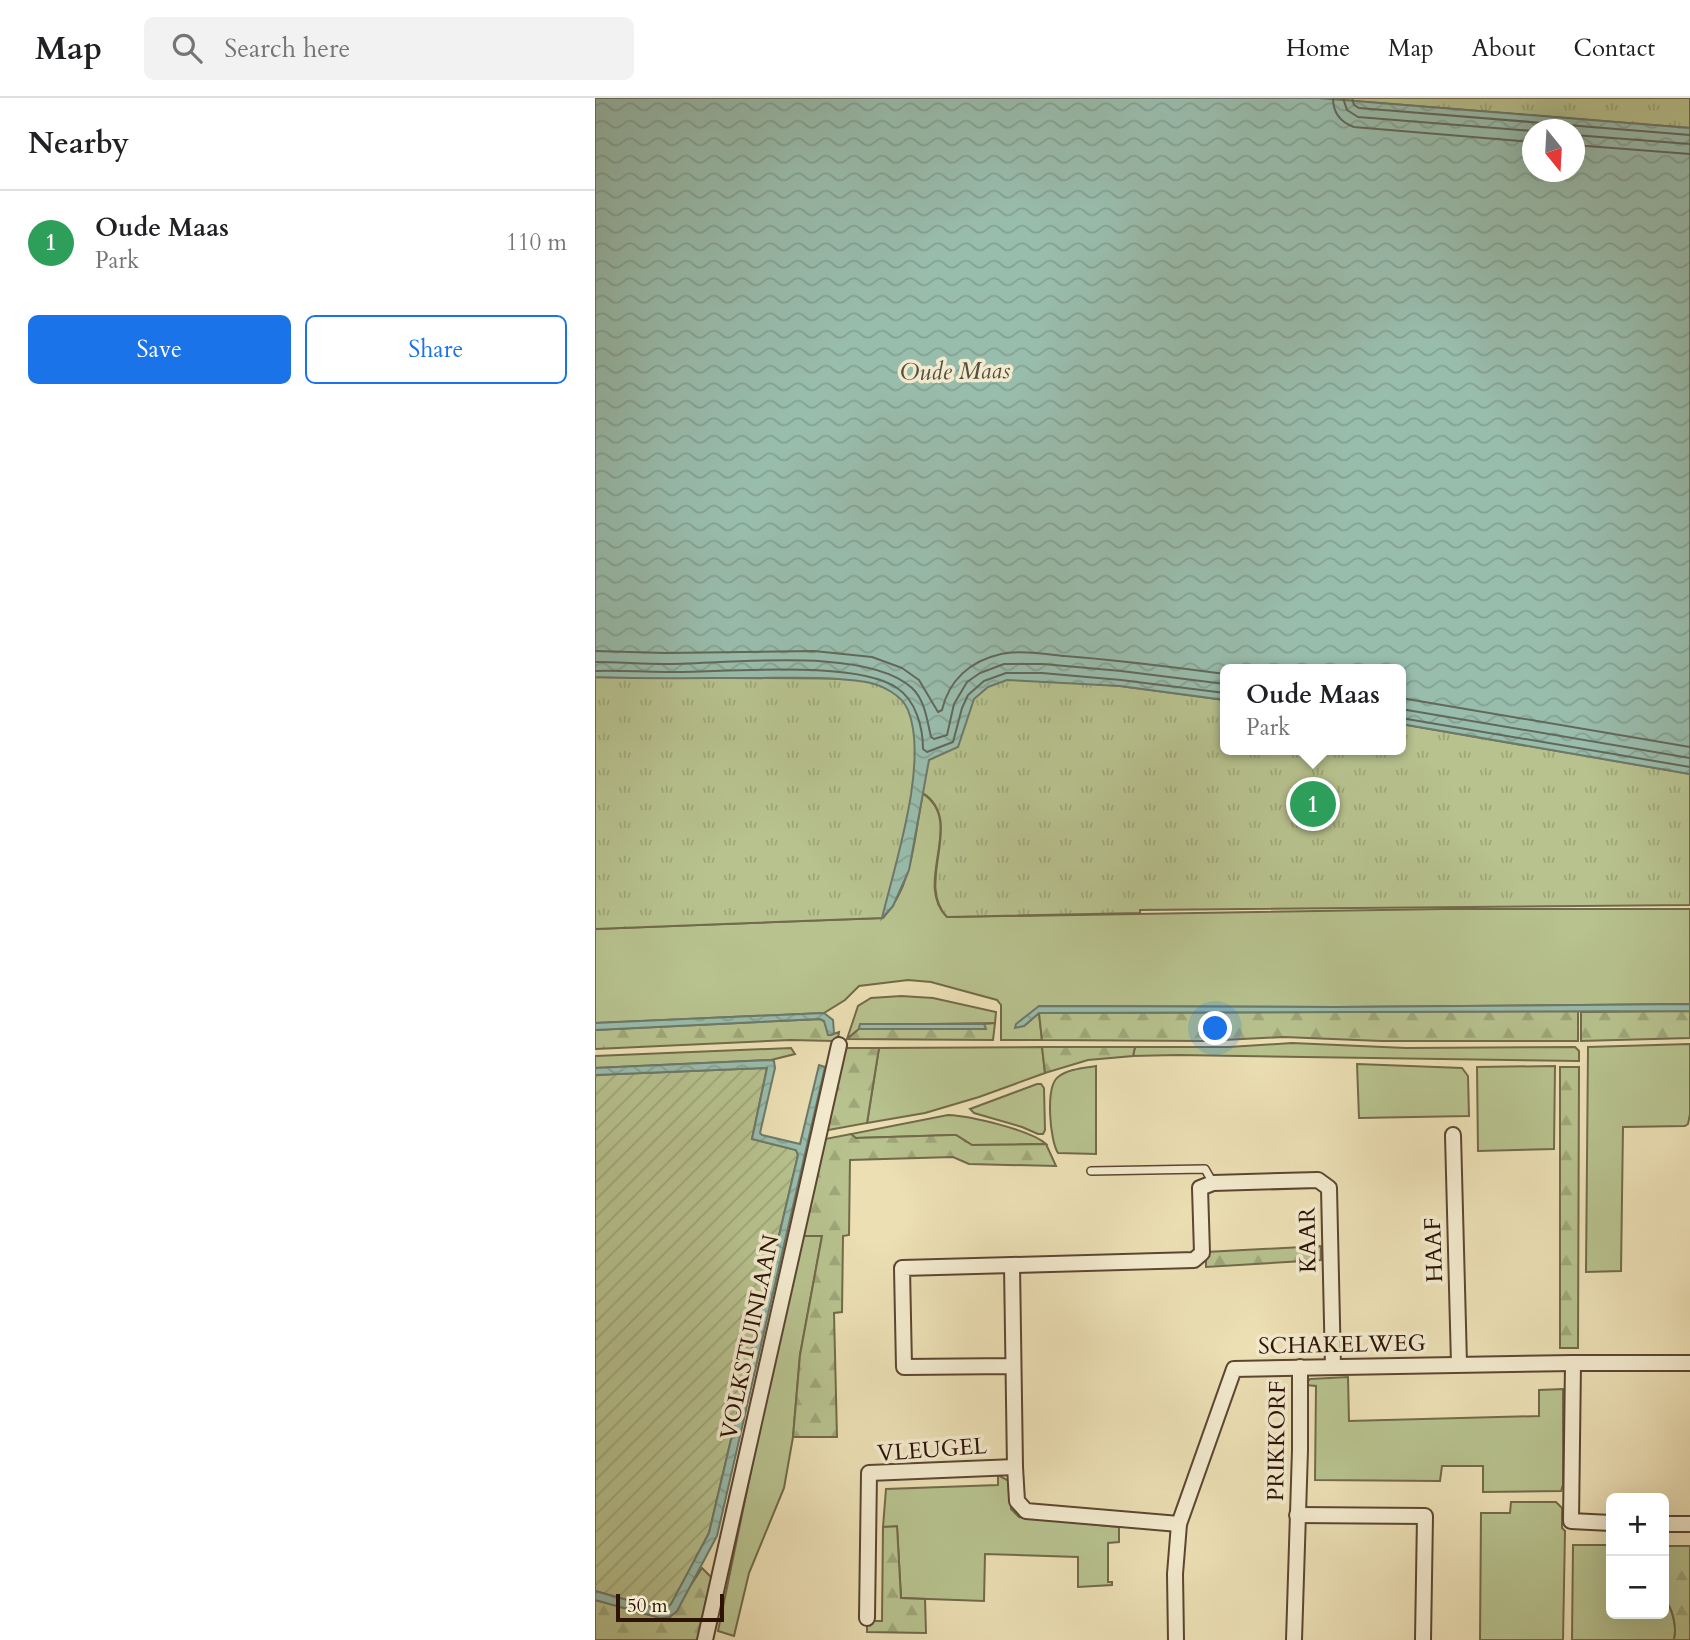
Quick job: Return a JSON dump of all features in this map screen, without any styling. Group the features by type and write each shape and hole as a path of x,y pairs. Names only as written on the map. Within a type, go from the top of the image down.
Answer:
{"street":[{"name":"VOLKSTUINLAAN","path":"705,1640 839,1045"},
{"name":"HAAF","path":"1453,1135 1459,1364"},
{"name":"KAAR","path":"1213,1183 1318,1180 1329,1188 1333,1367"},
{"path":"1013,1366 904,1367 902,1268 1194,1260 1202,1253 1200,1188 1213,1183"},
{"name":"VLEUGEL","path":"1012,1265 1017,1500 1026,1511 1179,1524"},
{"path":"1573,1363 1571,1521 1606,1523"},
{"name":"SCHAKELWEG","path":"1176,1640 1175,1574 1179,1524 1234,1368 1690,1363"},
{"name":"PRIKKORF","path":"1294,1640 1300,1367"},
{"name":"VLEUGEL","path":"867,1618 869,1473 1015,1467"},
{"name":"PRIKKORF","path":"1297,1516 1425,1516 1423,1640"},
{"path":"1669,1524 1690,1524"}],"lane":[{"name":"KAAR","path":"1091,1171 1205,1169 1213,1183"}],"green space":[{"path":"1316,98 1690,98 1690,128"},
{"path":"595,677 1042,680 1120,686 1220,699 1220,755 1406,755 1406,725 1690,774 1690,905 1140,910 1140,913 947,917 938,903 935,887 941,835 940,819 935,805 923,793 907,875 893,905 883,918 595,929"},
{"path":"922,793 935,805 940,820 935,887 938,903 947,917 1444,909 1690,909 1690,1004 1039,1006 1024,1026 1039,1013 1042,1040 1001,1040 1001,1005 997,1000 931,982 908,980 859,986 845,1000 824,1013 595,1023 595,929 882,918 893,906"},
{"path":"871,998 933,998 996,1012 995,1023 860,1025 847,1039 858,1006"},
{"path":"1578,1011 1578,1041 1381,1041 1284,1037 1203,1041 1042,1040 1039,1013"},
{"path":"1690,1011 1690,1038 1581,1041 1581,1012"},
{"path":"820,1019 824,1021 831,1035 839,1032 838,1038 834,1041 790,1040 595,1049 595,1030"},
{"path":"995,1023 993,1040 847,1039 859,1029 985,1029 984,1024"},
{"path":"1292,1043 1406,1048 1575,1047 1579,1051 1579,1061 1133,1056 1135,1047 1229,1047"},
{"path":"1690,1044 1688,1124 1623,1127 1621,1271 1586,1272 1588,1047"},
{"path":"1042,1047 1045,1073 925,1113 867,1123 879,1048"},
{"path":"1042,1047 1135,1047 1133,1056 1088,1060 1045,1073"},
{"path":"791,1048 795,1054 771,1060 595,1068 595,1056"},
{"path":"847,1048 879,1048 867,1123 823,1131 841,1053"},
{"path":"1357,1064 1462,1068 1468,1076 1469,1116 1359,1118"},
{"path":"1096,1066 1096,1154 1058,1153 1050,1114 1054,1083 1066,1072"},
{"path":"1555,1066 1554,1149 1478,1151 1477,1067"},
{"path":"1560,1067 1579,1067 1578,1348 1560,1348"},
{"path":"767,1068 752,1139 796,1150 798,1155 709,1533 671,1605 666,1609 659,1609 595,1591 595,1075"},
{"path":"1037,1084 1044,1088 1043,1134 974,1113 970,1109"},
{"path":"948,1115 1014,1129 1046,1144 972,1145 956,1135 855,1138 851,1134"},
{"path":"851,1134 856,1138 956,1135 972,1145 1046,1144 1056,1166 969,1164 953,1157 850,1160 849,1235 843,1236 842,1312 834,1313 837,1437 793,1437 800,1355 822,1236 803,1236 825,1139"},
{"path":"803,1236 822,1236 800,1355 793,1437 784,1488 749,1573 734,1636 718,1631 772,1369"},
{"path":"1321,1246 1321,1260 1206,1267 1206,1252"},
{"path":"1348,1377 1349,1421 1539,1416 1539,1390 1563,1389 1561,1491 1483,1492 1483,1466 1442,1466 1440,1481 1315,1480 1316,1386 1305,1385 1310,1379"},
{"path":"998,1475 1009,1481 1011,1509 1019,1517 1119,1527 1119,1542 1108,1543 1108,1582 1112,1582 1112,1585 1078,1587 1078,1557 985,1554 984,1601 901,1598 897,1527 883,1527 886,1489 998,1485"},
{"path":"1511,1502 1556,1502 1562,1508 1562,1528 1565,1531 1563,1640 1480,1640 1481,1513 1510,1513"},
{"path":"897,1526 901,1598 925,1599 926,1633 867,1632 867,1621 882,1621 883,1527"},
{"path":"1573,1545 1606,1545 1606,1619 1669,1619 1669,1606 1675,1629 1674,1640 1572,1640"},
{"path":"1669,1546 1690,1546 1690,1640 1674,1640 1675,1629 1670,1607"},
{"path":"702,1568 715,1581 704,1640 595,1640 595,1600 661,1618 670,1617"}],"water":[{"path":"595,98 1318,98 1578,119 1522,119 1522,182 1585,182 1585,120 1690,128 1690,774 1406,725 1406,664 1220,664 1220,699 1120,686 1007,680 988,687 974,699 958,747 929,760 909,870 893,906 882,918 908,813 912,784 915,757 908,710 896,695 872,683 808,678 595,677"},
{"path":"1690,1004 1690,1011 1039,1013 1024,1026 1015,1028 1016,1024 1039,1006"},
{"path":"824,1013 833,1020 834,1033 831,1035 828,1035 824,1021 820,1019 595,1030 595,1023"},
{"path":"860,1024 984,1024 986,1029 859,1029"},
{"path":"774,1061 775,1068 760,1133 800,1144 819,1065 825,1067 717,1536 677,1611 670,1617 660,1618 595,1600 595,1591 666,1609 709,1533 798,1155 796,1150 752,1139 767,1068 595,1075 595,1068"}],"place":[{"name":"Oude Maas","path":"1313,804"}]}
